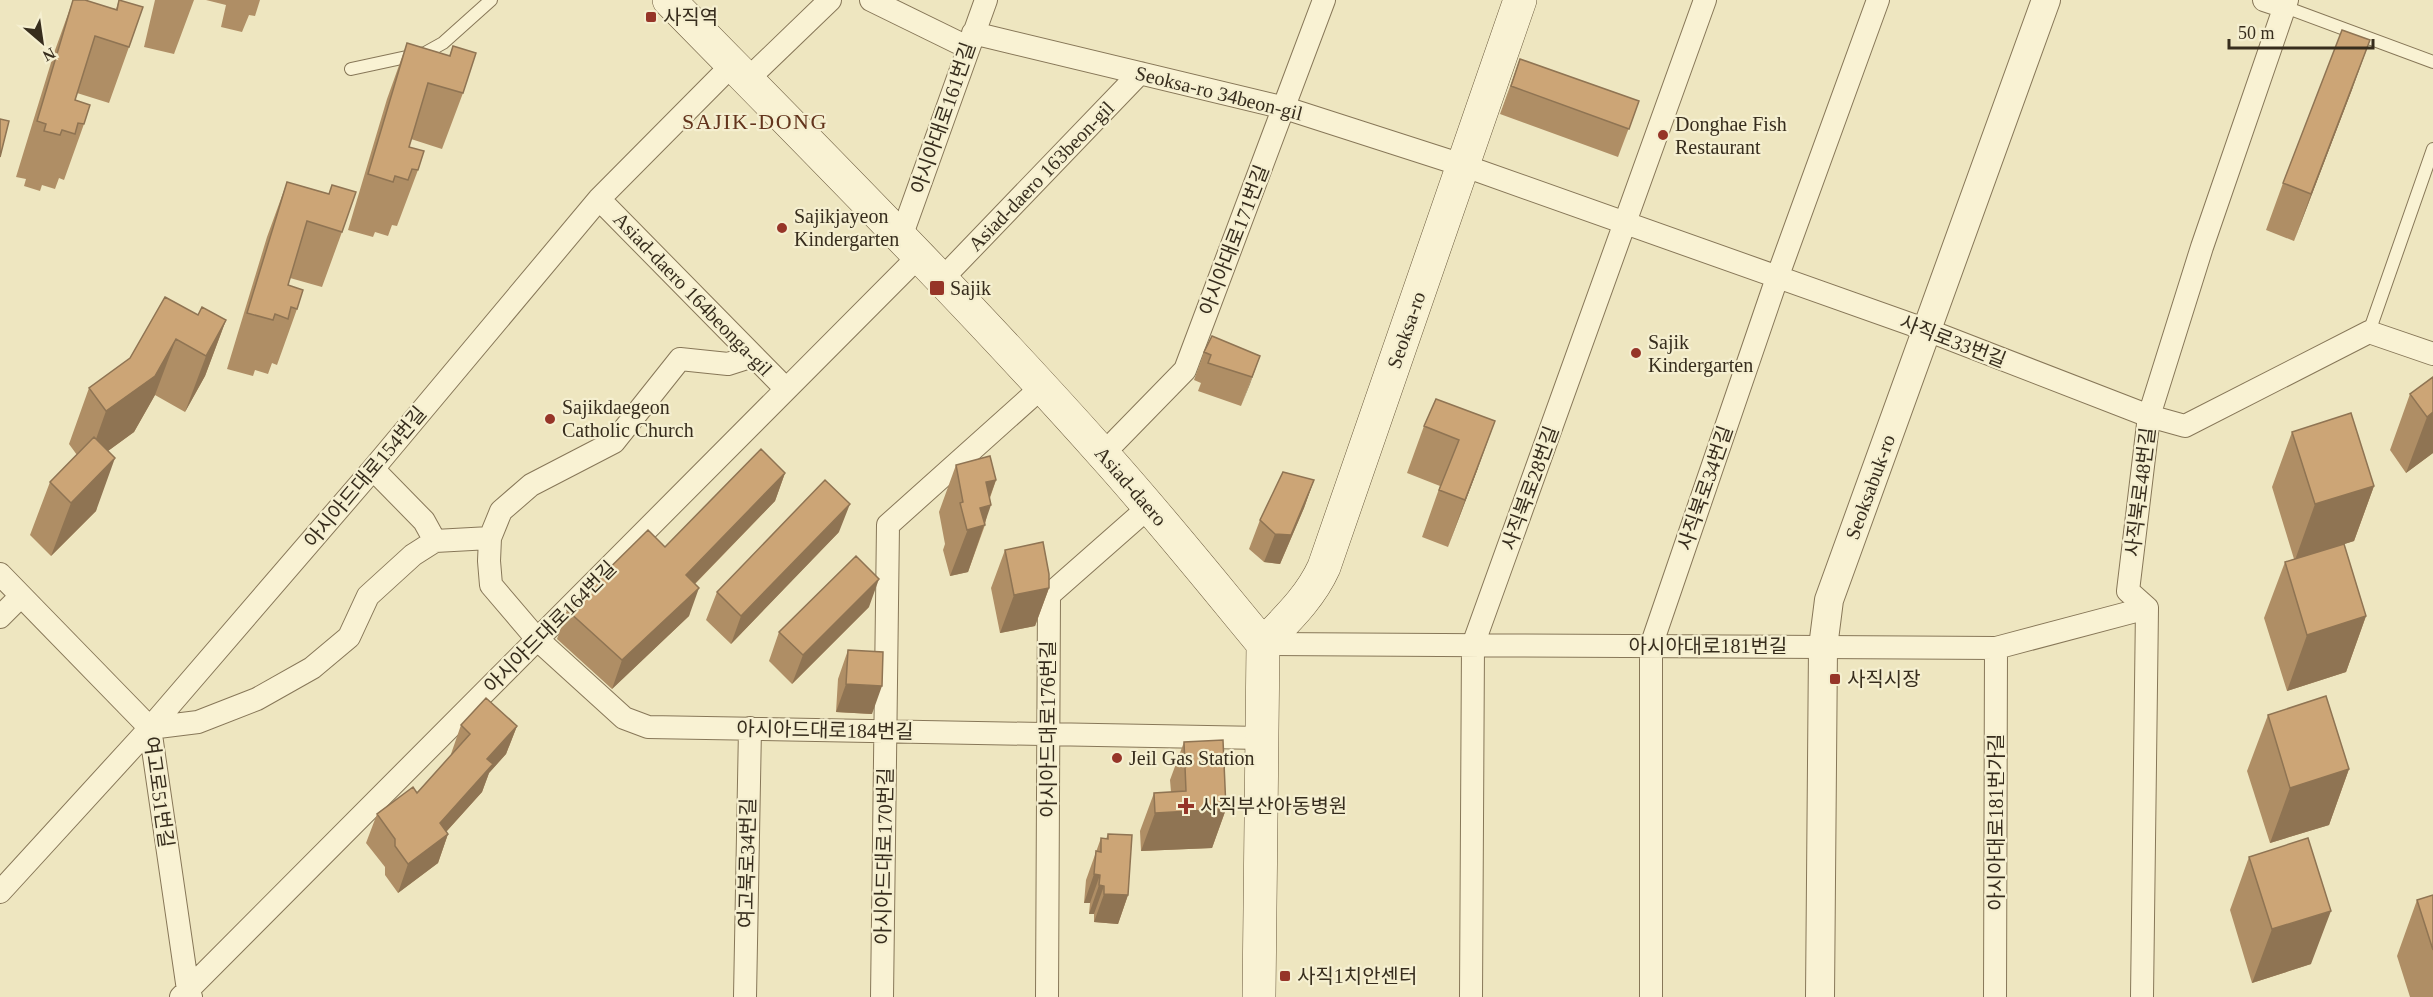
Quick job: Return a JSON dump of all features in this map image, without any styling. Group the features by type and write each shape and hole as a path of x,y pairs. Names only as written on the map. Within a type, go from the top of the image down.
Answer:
{"main road":[{"name":"Asiad-daero","path":"669,0 910,246 1042,387 1149,507 1263,644"},
{"name":"Seoksa-ro","path":"1263,644 1299,607 1317,582 1324,567 1520,0"},
{"path":"1258,997 1263,644"}],"street":[{"path":"739,72 830,0"},
{"name":"Seoksa-ro 34beon-gil","path":"871,0 970,40 1140,73 1285,108 1462,165"},
{"name":"아시아대로161번길","path":"910,246 970,40 986,0"},
{"name":"아시아대로171번길","path":"1103,454 1185,370 1324,0"},
{"name":"사직북로28번길","path":"1471,997 1473,645 1705,0"},
{"name":"사직북로34번길","path":"1651,997 1651,646 1777,278 1878,0"},
{"name":"Seoksabuk-ro","path":"1820,997 1823,647 1828,600 2046,0"},
{"name":"사직북로48번길","path":"2147,608 2128,591 2149,416 2279,2"},
{"name":"아시아드대로154번길","path":"0,892 150,728 373,469 599,199 739,72"},
{"name":"Asiad-daero 163beon-gil","path":"941,280 1140,73"},
{"name":"사직로33번길","path":"1462,165 1927,330 2149,416 2185,426 2369,332"},
{"name":"Asiad-daero 164beonga-gil","path":"599,199 786,389"},
{"name":"아시아드대로164번길","path":"186,995 786,389 910,246"},
{"path":"2369,332 2433,354"},
{"path":"150,728 198,722 257,699 312,668 350,637 368,596 413,555 435,541 490,538 501,511 531,485 614,442 680,358 728,364 753,356"},
{"name":"아시아드대로170번길","path":"882,997 888,525 1042,387"},
{"path":"373,469 424,521 435,541"},
{"name":"아시아드대로176번길","path":"1047,997 1049,595 1149,507"},
{"name":"아시아드대로184번길","path":"490,538 491,585 537,639 624,718 648,727 1262,738"},
{"name":"여고로51번길","path":"0,574 150,728 186,995"},
{"path":"0,617 21,596"},
{"path":"2142,997 2147,608"},
{"name":"아시아대로181번길","path":"1263,644 1996,648 2147,608"},
{"name":"아시아대로181번가길","path":"1995,997 1996,648"},
{"name":"여고북로34번길","path":"744,997 750,728"}],"lane":[{"path":"351,69 425,53 443,43 491,0"},
{"path":"2279,2 2433,62"},
{"path":"2369,332 2433,149"}],"building":[{"path":"73,0 85,0 117,10 119,0 143,7 129,47 95,36 75,100 90,105 84,124 78,123 75,134 62,130 60,135 44,131 46,124 37,121"},
{"path":"2342,30 2370,40 2311,194 2283,183"},
{"path":"407,43 450,56 453,46 476,53 463,93 428,83 409,147 424,151 418,170 412,169 408,180 395,176 393,182 368,174"},
{"path":"1520,59 1639,101 1629,129 1511,86"},
{"path":"0,119 9,121 0,157"},
{"path":"287,182 329,194 332,185 356,192 342,232 307,221 288,285 303,290 297,309 291,307 288,319 275,314 273,320 247,313"},
{"path":"165,297 198,315 202,307 226,320 206,356 176,339 155,376 106,411 89,388 130,358"},
{"path":"1212,336 1260,356 1252,377 1208,363 1211,355 1204,352"},
{"path":"2433,377 2433,412 2427,417 2410,394"},
{"path":"1436,399 1495,421 1465,500 1439,490 1459,440 1424,426"},
{"path":"2351,413 2374,486 2315,504 2292,432"},
{"path":"94,437 115,458 71,503 50,482"},
{"path":"761,449 785,473 686,575 699,588 622,660 567,610 648,530 665,547"},
{"path":"990,456 996,480 986,482 991,505 980,508 985,525 967,530 960,503 963,502 956,465"},
{"path":"1283,472 1314,480 1291,535 1275,534 1260,520"},
{"path":"825,480 850,504 741,616 717,592"},
{"path":"1043,542 1049,574 1049,588 1014,595 1005,550"},
{"path":"2344,544 2366,616 2307,635 2285,562"},
{"path":"856,556 879,579 803,655 779,632"},
{"path":"848,650 883,652 882,686 846,684"},
{"path":"2326,696 2349,769 2290,788 2268,715"},
{"path":"486,698 517,726 487,759 493,764 440,823 448,834 408,864 395,846 395,839 377,814 413,787 417,793 470,734 461,725"},
{"path":"1223,740 1226,809 1155,813 1154,793 1186,791 1184,742"},
{"path":"1108,834 1132,835 1128,895 1104,894 1104,886 1099,885 1100,875 1094,874 1096,851 1101,852 1101,838 1108,839"},
{"path":"2308,838 2331,911 2272,929 2249,857"},
{"path":"2433,895 2433,950 2417,900"}],"place":[{"name":"사직역","path":"651,17"},
{"name":"Donghae Fish Restaurant","path":"1663,135"},
{"name":"Sajikjayeon Kindergarten","path":"782,228"},
{"name":"Sajik","path":"937,288"},
{"name":"Sajik Kindergarten","path":"1636,353"},
{"name":"Sajikdaegeon Catholic Church","path":"550,419"},
{"name":"사직시장","path":"1835,679"},
{"name":"Jeil Gas Station","path":"1117,758"},
{"name":"사직부산아동병원","path":"1186,806"},
{"name":"사직1치안센터","path":"1285,976"}],"district":[{"name":"SAJIK-DONG","path":"755,121"}]}
